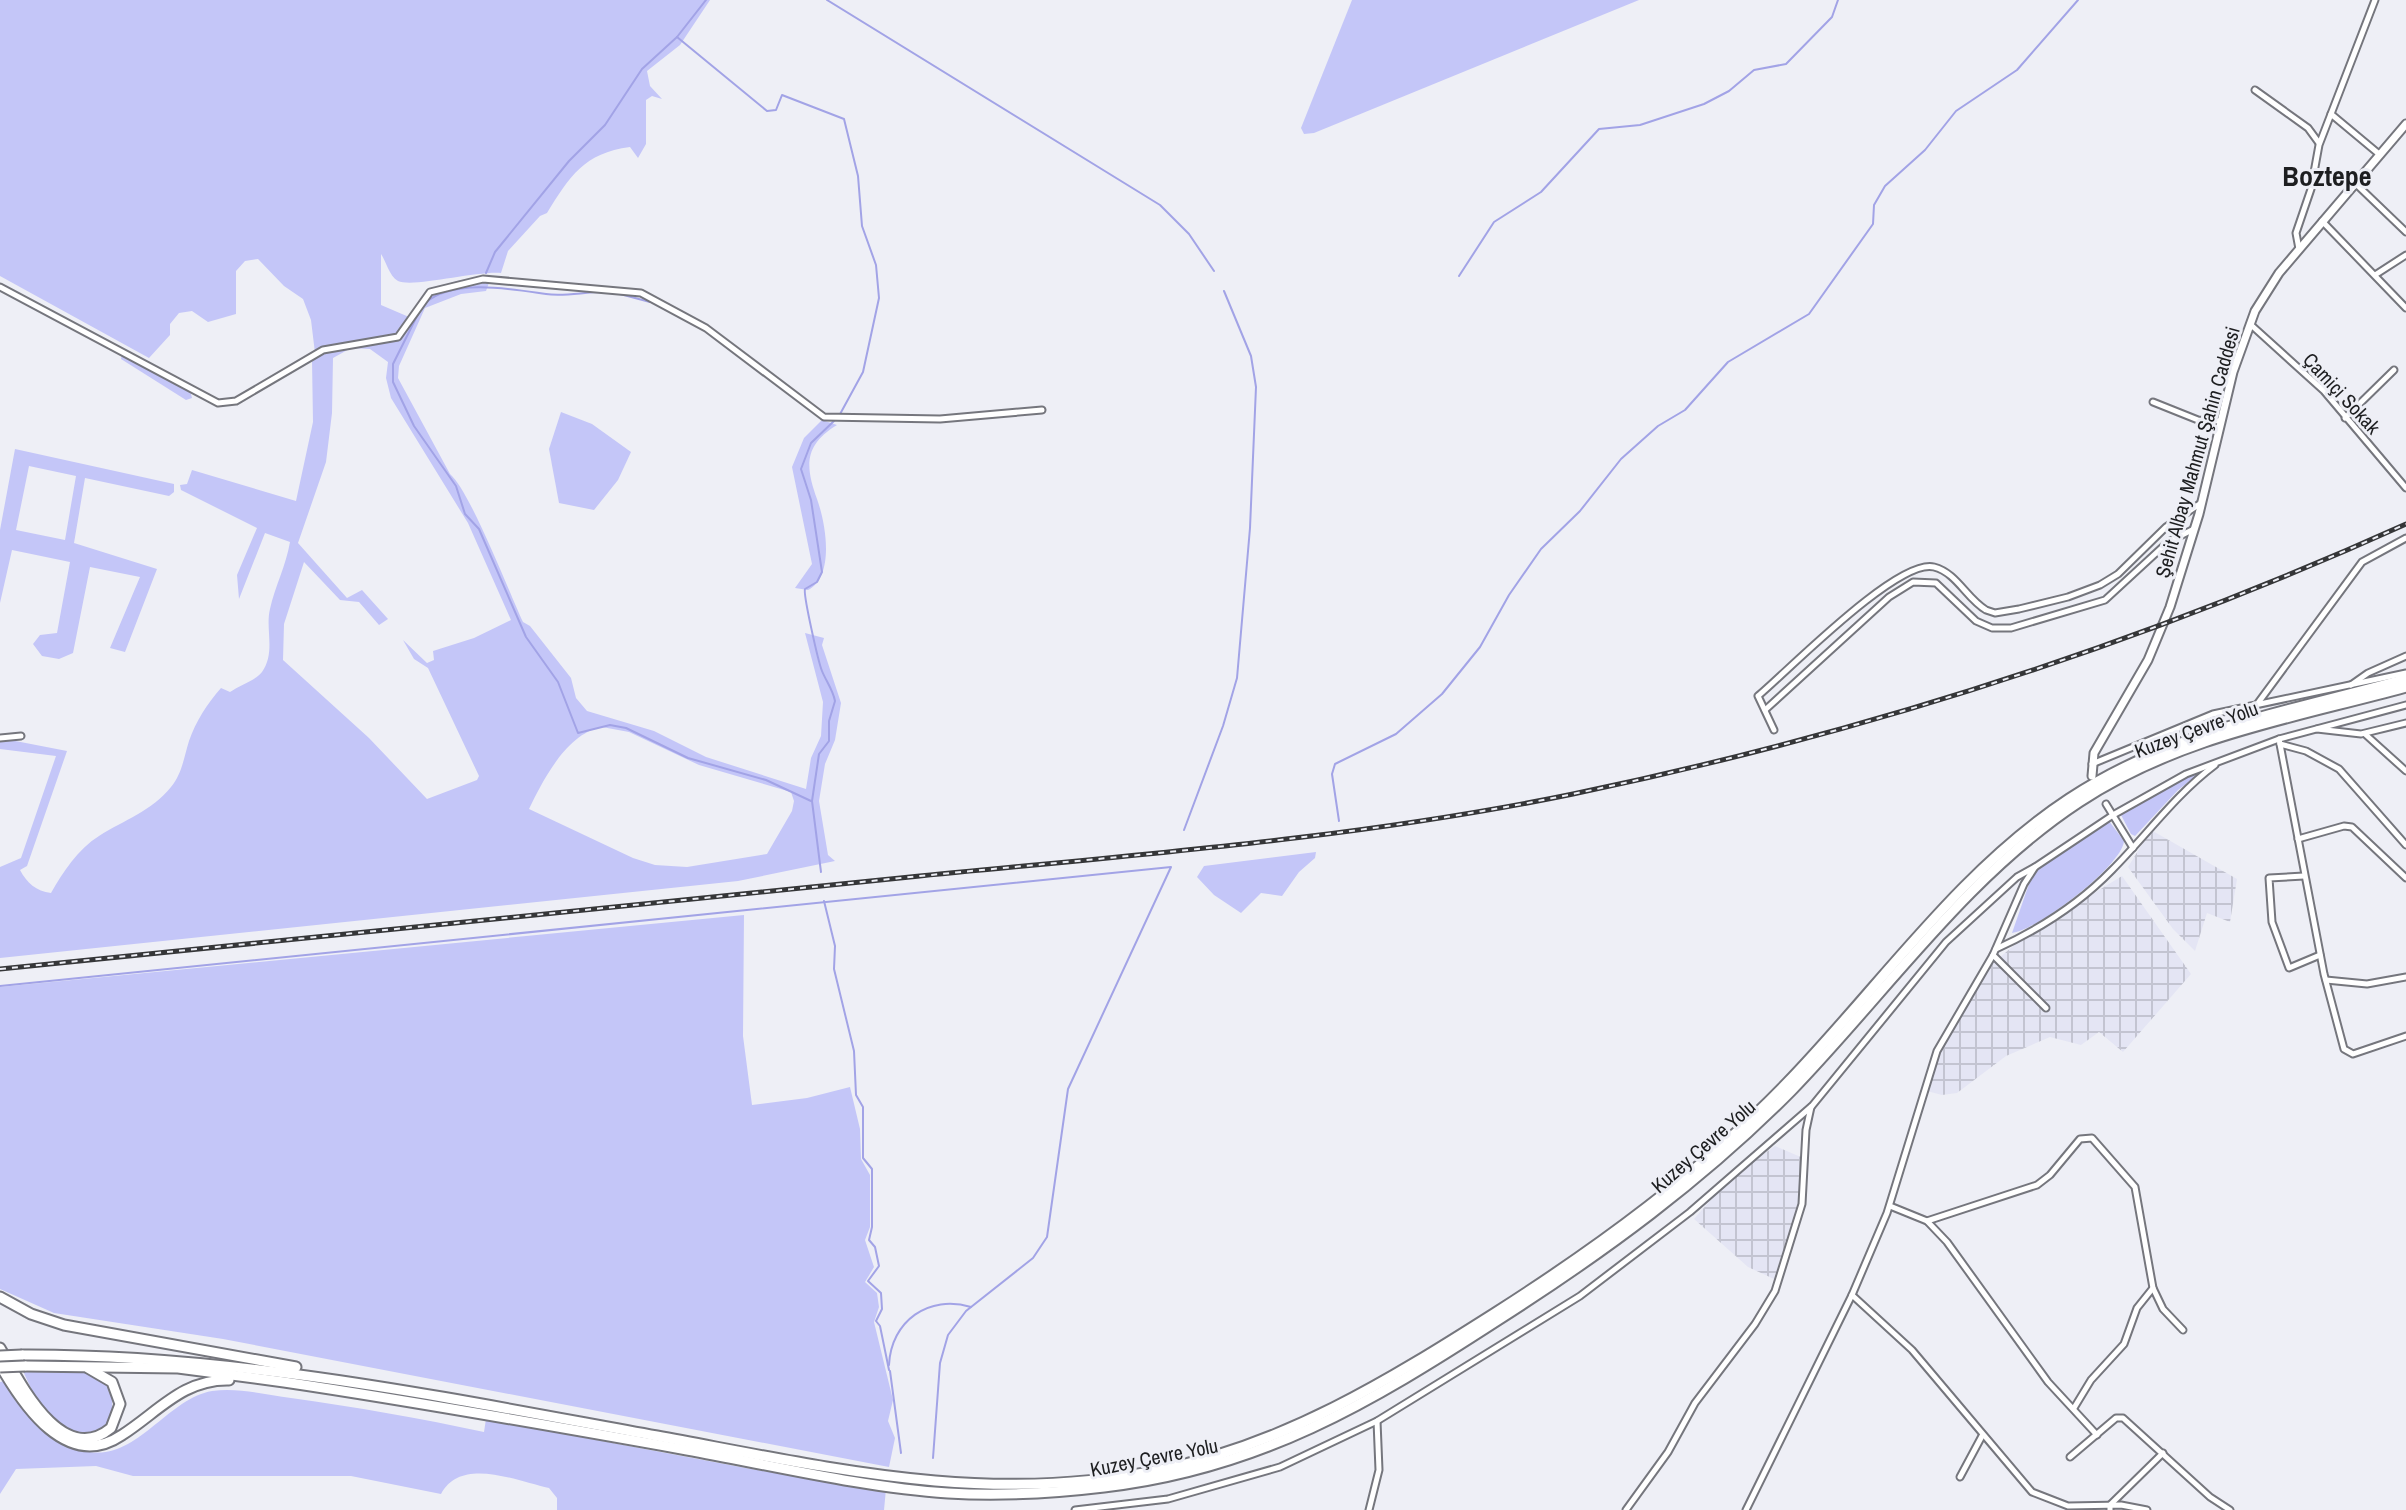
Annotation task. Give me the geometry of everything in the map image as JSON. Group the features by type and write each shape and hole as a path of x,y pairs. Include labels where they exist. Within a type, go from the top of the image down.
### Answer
{"highway":[{"name":"Kuzey Çevre Yolu","path":"948,1489 1074,1482 1155,1471 1248,1446 1355,1399 1594,1247 1677,1184 1784,1087 1996,857 2071,797 2138,760 2224,725 2406,679"},
{"name":"Kuzey Çevre Yolu","path":"948,1489 1074,1490 1156,1479 1268,1448 1359,1407 1599,1254 1681,1191 1789,1093 2001,864 2077,804 2143,766 2224,733 2406,687"},
{"path":"0,1297 31,1314 64,1325 627,1435"},
{"path":"0,1348 46,1420 68,1433 93,1437 114,1424 119,1399 109,1379 85,1367"},
{"path":"0,1356 85,1367 178,1368 284,1382 948,1489"},
{"path":"284,1382 225,1379 200,1384 165,1401 115,1440 88,1445 65,1439 41,1424 0,1366 24,1360 206,1363 421,1393"}],"street":[{"path":"2299,249 2296,233 2311,189 2319,143 2375,0"},
{"path":"2255,90 2308,128 2319,143"},
{"path":"2331,114 2379,154"},
{"name":"Şehit Albay Mahmut Şahin Caddesi","path":"2092,776 2091,765 2096,749 2156,643 2194,529 2220,421 2249,324 2266,292 2299,249 2406,124"},
{"path":"2355,182 2406,232"},
{"path":"2322,221 2406,308"},
{"path":"2375,275 2390,262 2406,255"},
{"path":"0,287 218,403 240,399 323,350 398,337 419,302 430,292 483,279 618,288 649,295 706,328 824,417 966,418 1042,410"},
{"name":"Çamiçi Sokak","path":"2249,324 2324,391 2406,488"},
{"path":"2345,418 2394,370"},
{"path":"2153,402 2198,420 2220,421"},
{"path":"1774,730 1758,696 1850,612 1909,570 1927,566 1942,570 1975,602 1991,611 2019,609 2074,595 2107,581 2166,527 2201,503"},
{"path":"1765,710 1889,597 1913,582 1936,583 1976,621 2006,629 2105,600 2168,542 2194,529"},
{"path":"2258,703 2362,562 2406,538"},
{"path":"2350,686 2368,673 2406,656"},
{"path":"2091,765 2213,714 2406,673"},
{"path":"1075,1510 1168,1499 1274,1469 1377,1421 1580,1296 1690,1212 1812,1106 1946,942 2017,877 2113,815 2226,757 2406,705"},
{"path":"2316,729 2364,733 2406,723"},
{"path":"2364,733 2406,771"},
{"path":"0,738 21,736"},
{"path":"2280,741 2320,955 2347,1053 2406,1036"},
{"path":"2280,741 2339,769 2406,845"},
{"path":"1994,952 2063,912 2133,848 2176,798 2226,757"},
{"path":"2106,804 2133,848"},
{"path":"2298,839 2352,827 2404,876"},
{"path":"1746,1510 1852,1295 1890,1206 1932,1063 1956,1013 1994,952 2035,867"},
{"path":"2404,876 2406,867"},
{"path":"2304,876 2269,878 2272,922 2289,968 2320,955"},
{"path":"1994,952 2046,1008"},
{"path":"2326,980 2367,984 2406,977"},
{"path":"1626,1510 1663,1460 1695,1403 1755,1324 1775,1291 1802,1204 1807,1123 1812,1106"},
{"path":"1927,1221 2037,1185 2050,1175 2080,1139 2089,1137 2135,1187 2153,1288 2163,1309 2183,1330"},
{"path":"1890,1206 1927,1221 1971,1273 2048,1382 2097,1435"},
{"path":"2074,1409 2091,1380 2124,1344 2137,1308 2153,1288"},
{"path":"1852,1295 1912,1350 2028,1488 2048,1501 2073,1507 2147,1510"},
{"path":"2070,1457 2121,1417 2230,1510"},
{"path":"1369,1510 1379,1470 1377,1421"},
{"path":"1960,1477 1982,1436"},
{"path":"2110,1508 2163,1453"},
{"path":"2048,1501 2051,1509"}],"shaded area":[{"path":"0,0 710,0 680,45 647,71 650,86 662,99 652,96 646,100 646,144 638,158 630,147 601,155 580,168 547,213 540,216 508,251 501,273 406,283 392,276 381,254 381,305 409,317 424,299 455,281 467,279 489,283 486,291 461,294 425,308 399,366 398,378 450,474 468,500 523,622 530,626 571,678 576,698 587,711 654,731 706,757 806,789 811,758 821,736 823,702 805,633 824,638 822,645 841,703 819,801 828,855 835,861 738,881 0,958 0,867 21,858 56,756 0,749 0,738 67,751 27,866 20,870 32,886 46,892 51,893 91,841 146,809 171,787 180,771 195,727 211,700 221,688 230,692 256,678 266,664 270,609 290,542 265,533 239,599 237,575 257,528 181,490 180,485 187,484 192,470 296,501 313,422 312,360 315,353 311,320 303,299 284,286 258,259 245,261 236,271 236,314 208,322 192,311 179,313 170,324 170,335 149,358 0,276","holes":["351,348 370,349 388,362 386,378 391,398 468,523 511,620 474,638 433,651 434,660 427,663 403,640 414,659 428,668 479,776 477,780 427,799 369,738 283,660 284,624 304,562 340,600 359,602 379,625 388,619 362,590 347,598 298,543 326,462 332,413 333,358","602,727 629,732 699,765 791,792 794,801 792,811 767,854 687,867 655,865 633,858 529,809 549,772 567,748 589,731"]},
{"path":"1352,0 1639,0 1314,133 1304,134 1301,128"},
{"path":"122,354 190,390 192,398 186,400 121,359"},
{"path":"561,412 592,424 631,452 618,480 594,510 559,503 549,449"},
{"path":"822,420 837,425 818,440 810,457 810,476 823,522 826,549 822,573 817,583 808,590 795,588 812,564 792,467 804,438"},
{"path":"15,449 174,484 174,492 169,496 85,478 74,543 157,569 125,652 110,648 140,577 90,567 73,653 59,659 42,656 33,644 40,635 57,633 70,562 12,550 0,603 0,530","holes":["29,466 76,476 65,540 16,530"]},
{"path":"2208,767 2178,790 2135,836 2131,834 2120,813"},
{"path":"2109,821 2124,841 2109,866 2057,910 2012,933 2030,881 2040,866"},
{"path":"2151,830 2237,879 2230,922 2207,913 2195,951 2173,929 2128,867"},
{"path":"1316,852 1315,858 1299,872 1282,896 1261,893 1241,913 1214,895 1197,877 1204,866"},
{"path":"2122,876 2191,974 2123,1052 2099,1032 2081,1045 2050,1037 2006,1056 1957,1093 1942,1095 1927,1091 1943,1044 1991,965 2026,935"},
{"path":"744,915 743,1036 752,1105 807,1098 850,1087 860,1129 861,1159 870,1175 870,1227 865,1240 874,1267 865,1282 877,1293 879,1307 874,1322 893,1400 888,1421 895,1438 889,1467 223,1339 54,1313 0,1289 0,987"},
{"path":"1775,1146 1803,1158 1799,1202 1774,1279 1748,1267 1694,1219 1730,1178"},
{"path":"85,1370 107,1381 112,1409 103,1428 83,1434 57,1423 45,1412 23,1371"},
{"path":"4,1381 29,1417 49,1436 74,1449 90,1452 107,1452 123,1447 196,1396 212,1391 242,1391 363,1409 484,1432 486,1419 751,1469 886,1489 884,1510 557,1510 557,1498 549,1488 490,1474 462,1476 450,1483 441,1494 351,1476 133,1476 96,1466 16,1469 0,1494 0,1382"}],"waterway":[{"path":"486,273 495,252 569,161 605,125 642,69 677,37 706,0"},
{"path":"827,0 1160,205 1189,234 1214,271"},
{"path":"1459,276 1494,222 1541,192 1599,129 1640,125 1704,104 1729,91 1754,70 1786,64 1832,17 1838,0"},
{"path":"1339,821 1332,774 1335,764 1396,734 1442,694 1480,647 1509,595 1541,549 1580,511 1621,459 1658,426 1685,410 1728,362 1809,314 1873,224 1874,205 1885,186 1925,150 1956,111 2017,70 2078,0"},
{"path":"677,37 767,111 776,110 782,95 844,119 858,176 862,226 876,265 879,298 863,372 839,416"},
{"path":"425,303 451,290 483,287 553,295 602,292"},
{"path":"1184,830 1223,726 1237,678 1250,528 1256,387 1251,356 1224,291"},
{"path":"620,294 650,302"},
{"path":"419,312 393,364 393,382 414,426 456,486 465,514 479,529 526,637 558,682 578,733 610,725 626,728 688,758 766,780 811,801"},
{"path":"821,872 812,801 819,754 829,741 829,721 835,701 820,665 806,603 805,589 817,582 822,572 811,500 801,469 811,443 835,420"},
{"path":"0,986 1171,867 1068,1089 1047,1237 1033,1258 966,1311 948,1335 940,1363 933,1458"},
{"path":"824,901 835,946 834,969 854,1051 856,1095 863,1107 863,1158 872,1169 872,1227 869,1240 875,1247 879,1266 868,1281 881,1293 882,1309 876,1321 880,1326 889,1370"},
{"path":"889,1365 897,1336 915,1315 941,1304 971,1307"},
{"path":"890,1371 901,1453"}],"railway":[{"path":"0,969 1243,844 1491,810 1787,744 1997,682 2203,609 2406,524"}],"district":[{"name":"Boztepe","path":"2327,176"}]}
